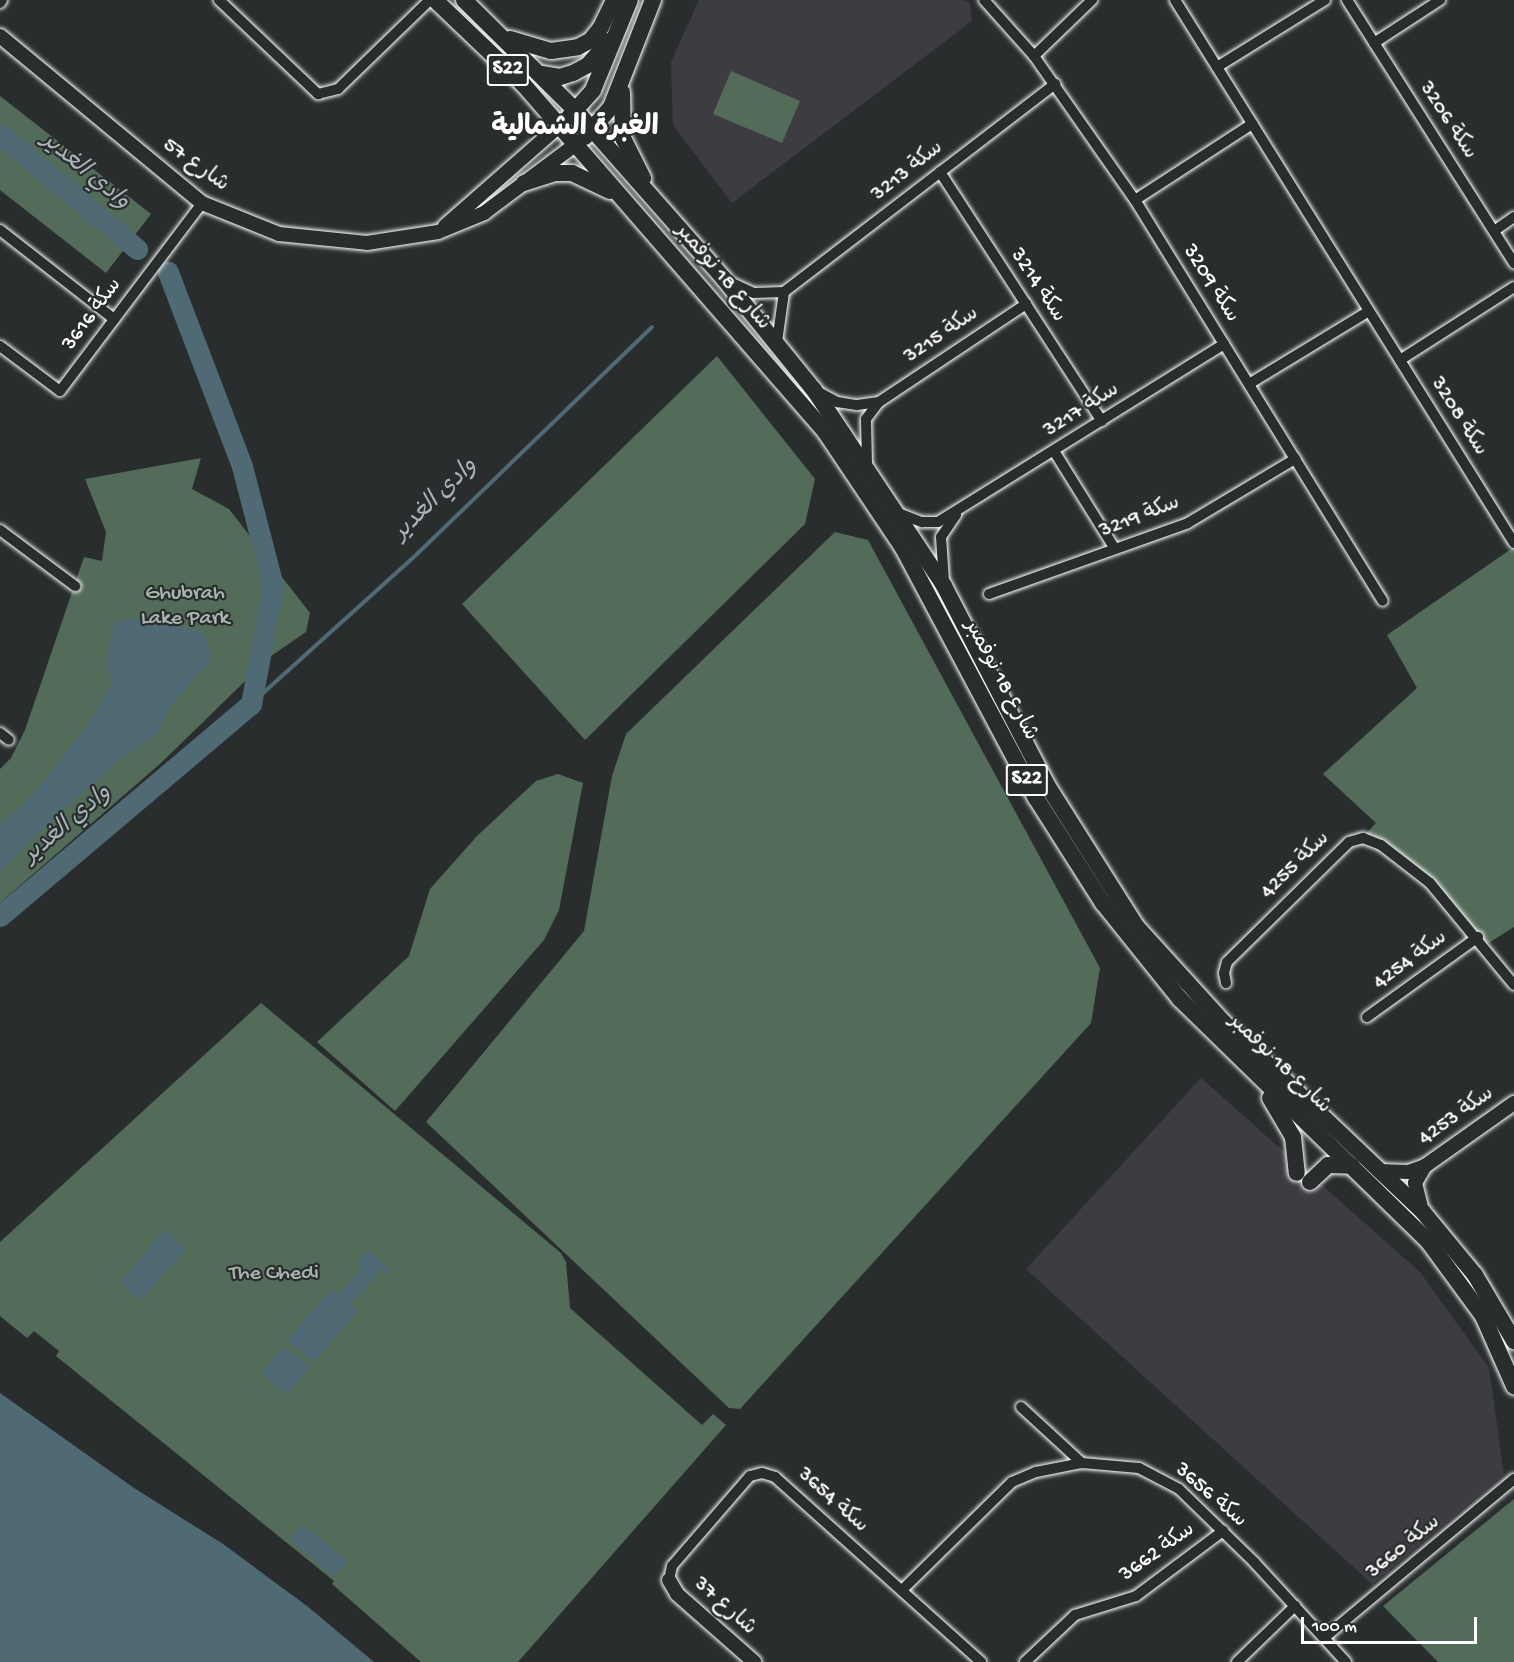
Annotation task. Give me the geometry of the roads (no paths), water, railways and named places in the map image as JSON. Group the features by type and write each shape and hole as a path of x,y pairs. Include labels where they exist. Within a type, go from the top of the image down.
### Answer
{"main road":[{"name":"شارع 18 نوفمبر","path":"435,0 523,84 826,433 903,548 1072,859 1152,967 1234,1053 1428,1241 1459,1279 1484,1316 1514,1386"},
{"name":"شارع 18 نوفمبر","path":"464,0 542,74 576,111 724,279 814,390 867,464 944,586 1047,785 1136,926 1223,1022 1423,1212 1475,1275 1514,1341"},
{"path":"505,38 545,50 578,47 591,40 601,27 614,0"},
{"path":"559,126 576,111 593,90 630,0"},
{"path":"575,145 592,130 610,106 653,0"},
{"path":"542,74 560,77 588,65 620,26"},
{"path":"625,72 620,116 623,138 662,210"},
{"path":"524,183 555,173 572,173 623,199"},
{"path":"1234,1053 1287,1121 1303,1178 1328,1165 1352,1166"}],"street":[{"path":"219,0 318,94 338,89 430,0"},
{"name":"سكة 3209","path":"984,0 1034,56 1135,200 1383,602"},
{"path":"1034,56 1092,0"},
{"name":"سكة 3208","path":"1175,0 1514,543"},
{"path":"1217,68 1325,0"},
{"name":"سكة 3206","path":"1347,0 1514,263"},
{"path":"1374,43 1440,0"},
{"name":"شارع 57","path":"0,36 202,203 279,234 367,243 438,232 484,213 575,145"},
{"name":"سكة 3213","path":"784,292 1055,84"},
{"path":"1135,200 1252,124"},
{"path":"438,232 559,126"},
{"name":"سكة 3214","path":"940,172 1102,422"},
{"name":"سكة 3616","path":"0,346 60,391 202,203"},
{"path":"1494,231 1514,217"},
{"path":"0,230 114,319"},
{"path":"724,279 754,293 784,292 777,342"},
{"path":"1400,360 1514,287"},
{"name":"سكة 3215","path":"867,464 866,419 879,402 1026,304"},
{"path":"1249,384 1369,311"},
{"name":"سكة 3217","path":"898,513 922,522 938,522 1224,344"},
{"name":"سكة 3215","path":"814,390 837,402 856,405 879,402"},
{"path":"1054,451 1115,549"},
{"name":"سكة 3219","path":"989,594 1188,523 1295,459"},
{"name":"سكة 3217","path":"944,586 941,537 960,510"},
{"path":"0,530 75,586"},
{"path":"0,733 9,740"},
{"name":"سكة 4255","path":"1227,983 1224,973 1227,962 1349,842 1363,838 1381,845 1430,883 1478,937 1514,985"},
{"name":"سكة 4254","path":"1366,1017 1478,937"},
{"name":"سكة 4253","path":"1380,1171 1408,1172 1425,1166 1514,1103"},
{"name":"سكة 4253","path":"1423,1212 1415,1183 1425,1166"},
{"path":"1021,1407 1082,1463"},
{"name":"سكة 3656","path":"902,1590 1012,1482 1036,1472 1082,1463 1138,1468 1162,1478 1223,1531 1346,1662"},
{"name":"سكة 3654","path":"669,1580 672,1566 750,1476 762,1473 775,1477 981,1662"},
{"name":"سكة 3660","path":"1324,1638 1512,1485"},
{"name":"سكة 3662","path":"1026,1662 1075,1615 1136,1596 1223,1531"},
{"name":"شارع 37","path":"669,1580 677,1594 754,1662"},
{"path":"1237,1662 1295,1606"}],"water":[{"path":"141,618 200,631 211,650 210,662 171,705 157,734 120,759 26,844 0,873 0,826 35,792 91,721 113,680 105,667 114,621"},
{"path":"164,1230 186,1248 141,1301 120,1283"},
{"path":"368,1250 391,1270 387,1274 381,1269 351,1304 358,1311 314,1362 287,1340 332,1288 339,1294 361,1268 356,1263"},
{"path":"284,1347 309,1368 287,1395 261,1373"},
{"path":"0,1393 134,1488 223,1544 307,1606 374,1662 0,1662"},
{"path":"303,1524 348,1561 334,1577 290,1540"}],"waterway":[{"name":"وادي الغدير","path":"0,134 137,249"},
{"name":"وادي الغدير","path":"0,916 251,704 273,586 242,466 168,272"},
{"name":"وادي الغدير","path":"251,704 418,553 652,327"}],"district":[{"name":"الغبرة الشمالية","path":"575,129"}],"park label":[{"name":"Ghubrah Lake Park","path":"185,606"},
{"name":"The Chedi","path":"274,1275"}]}
